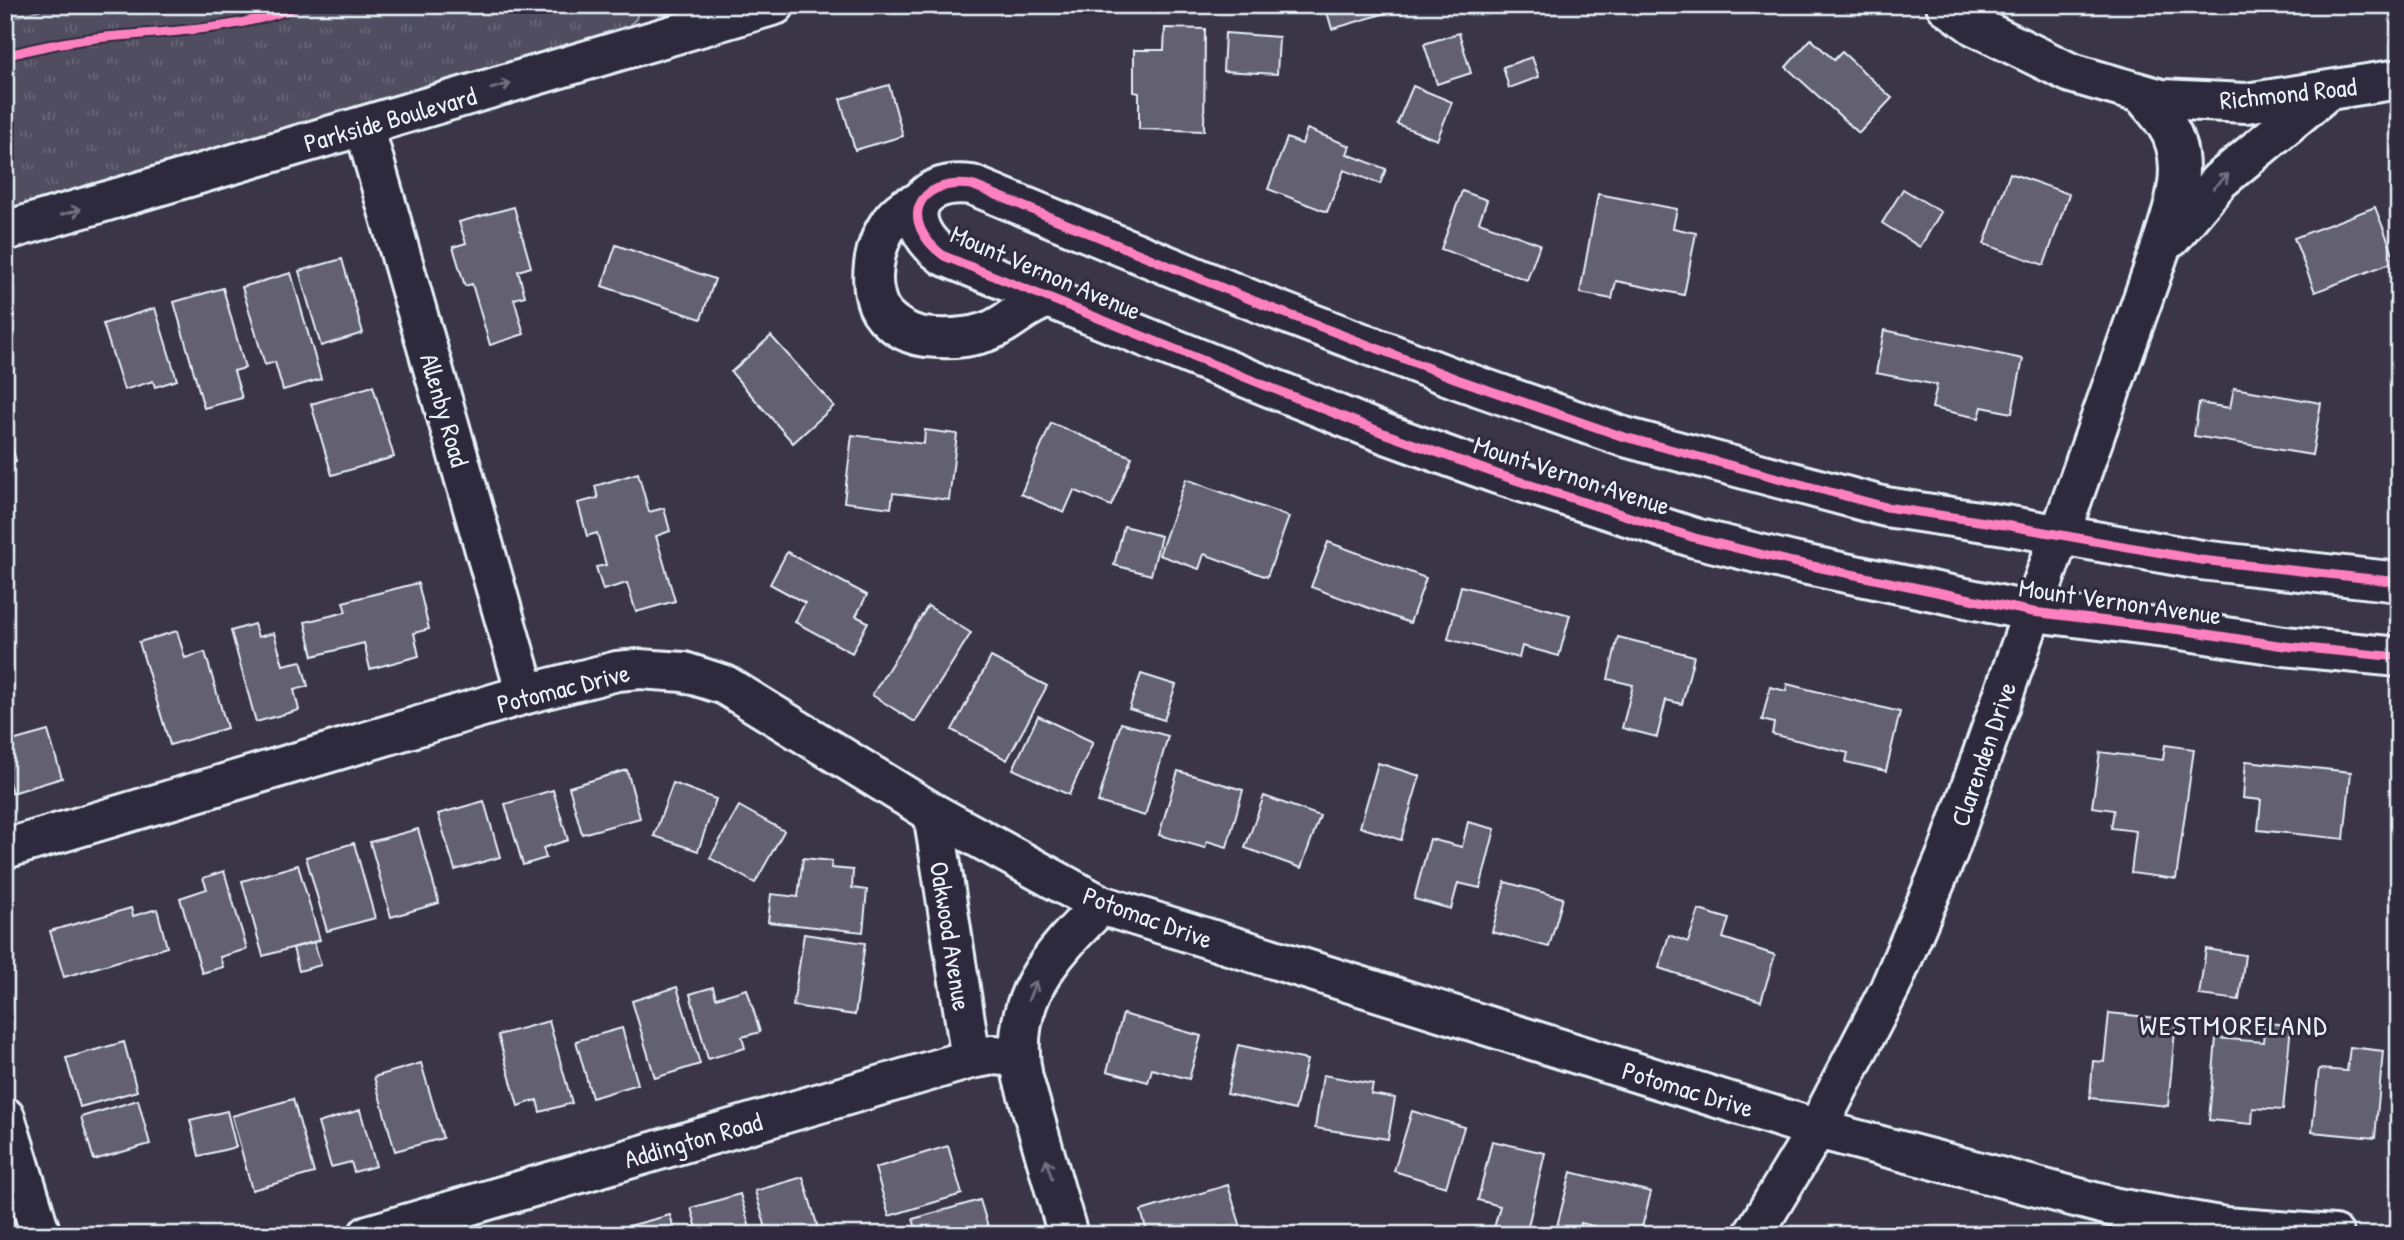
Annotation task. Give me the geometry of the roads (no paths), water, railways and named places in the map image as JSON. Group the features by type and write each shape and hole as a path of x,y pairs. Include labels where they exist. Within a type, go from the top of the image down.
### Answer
{"street":[{"name":"Parkside Boulevard","path":"5,231 365,126 684,18 775,5"},
{"name":"Richmond Road","path":"1946,5 1975,26 2071,73 2161,99 2246,103 2399,79"},
{"name":"Clarenden Drive","path":"2160,250 2219,181 2327,91"},
{"name":"Clarenden Drive","path":"1753,1235 1817,1129 1890,988 1948,852 2160,250 2178,193 2178,155 2168,126 2142,94"},
{"name":"Allenby Road","path":"365,126 526,694"},
{"name":"Mount Vernon Avenue","path":"2399,582 2202,560 1886,507 1621,436 1457,379 1269,307 972,185 955,183 940,186 928,192 920,202 917,217 921,233 930,245 944,256 1386,434 1497,474 1695,538 1793,562 2033,612 2284,646 2399,657"},
{"path":"920,202 904,208 890,223 879,243 874,290 879,307 889,320 903,330 921,337 960,337 1000,327 1028,306 1049,298"},
{"name":"Potomac Drive","path":"5,849 526,694 617,670 684,672 725,685 933,813 1101,905 1817,1129 2117,1208 2225,1231 2334,1235"},
{"name":"Oakwood Avenue","path":"933,813 971,1059"},
{"path":"1068,1235 1019,1057 1022,1016 1038,977 1061,945 1101,905"},
{"name":"Addington Road","path":"368,1235 971,1059 993,1055 1019,1057"},
{"path":"5,1116 41,1235"}],"district":[{"name":"WESTMORELAND","path":"2234,1025"}]}
